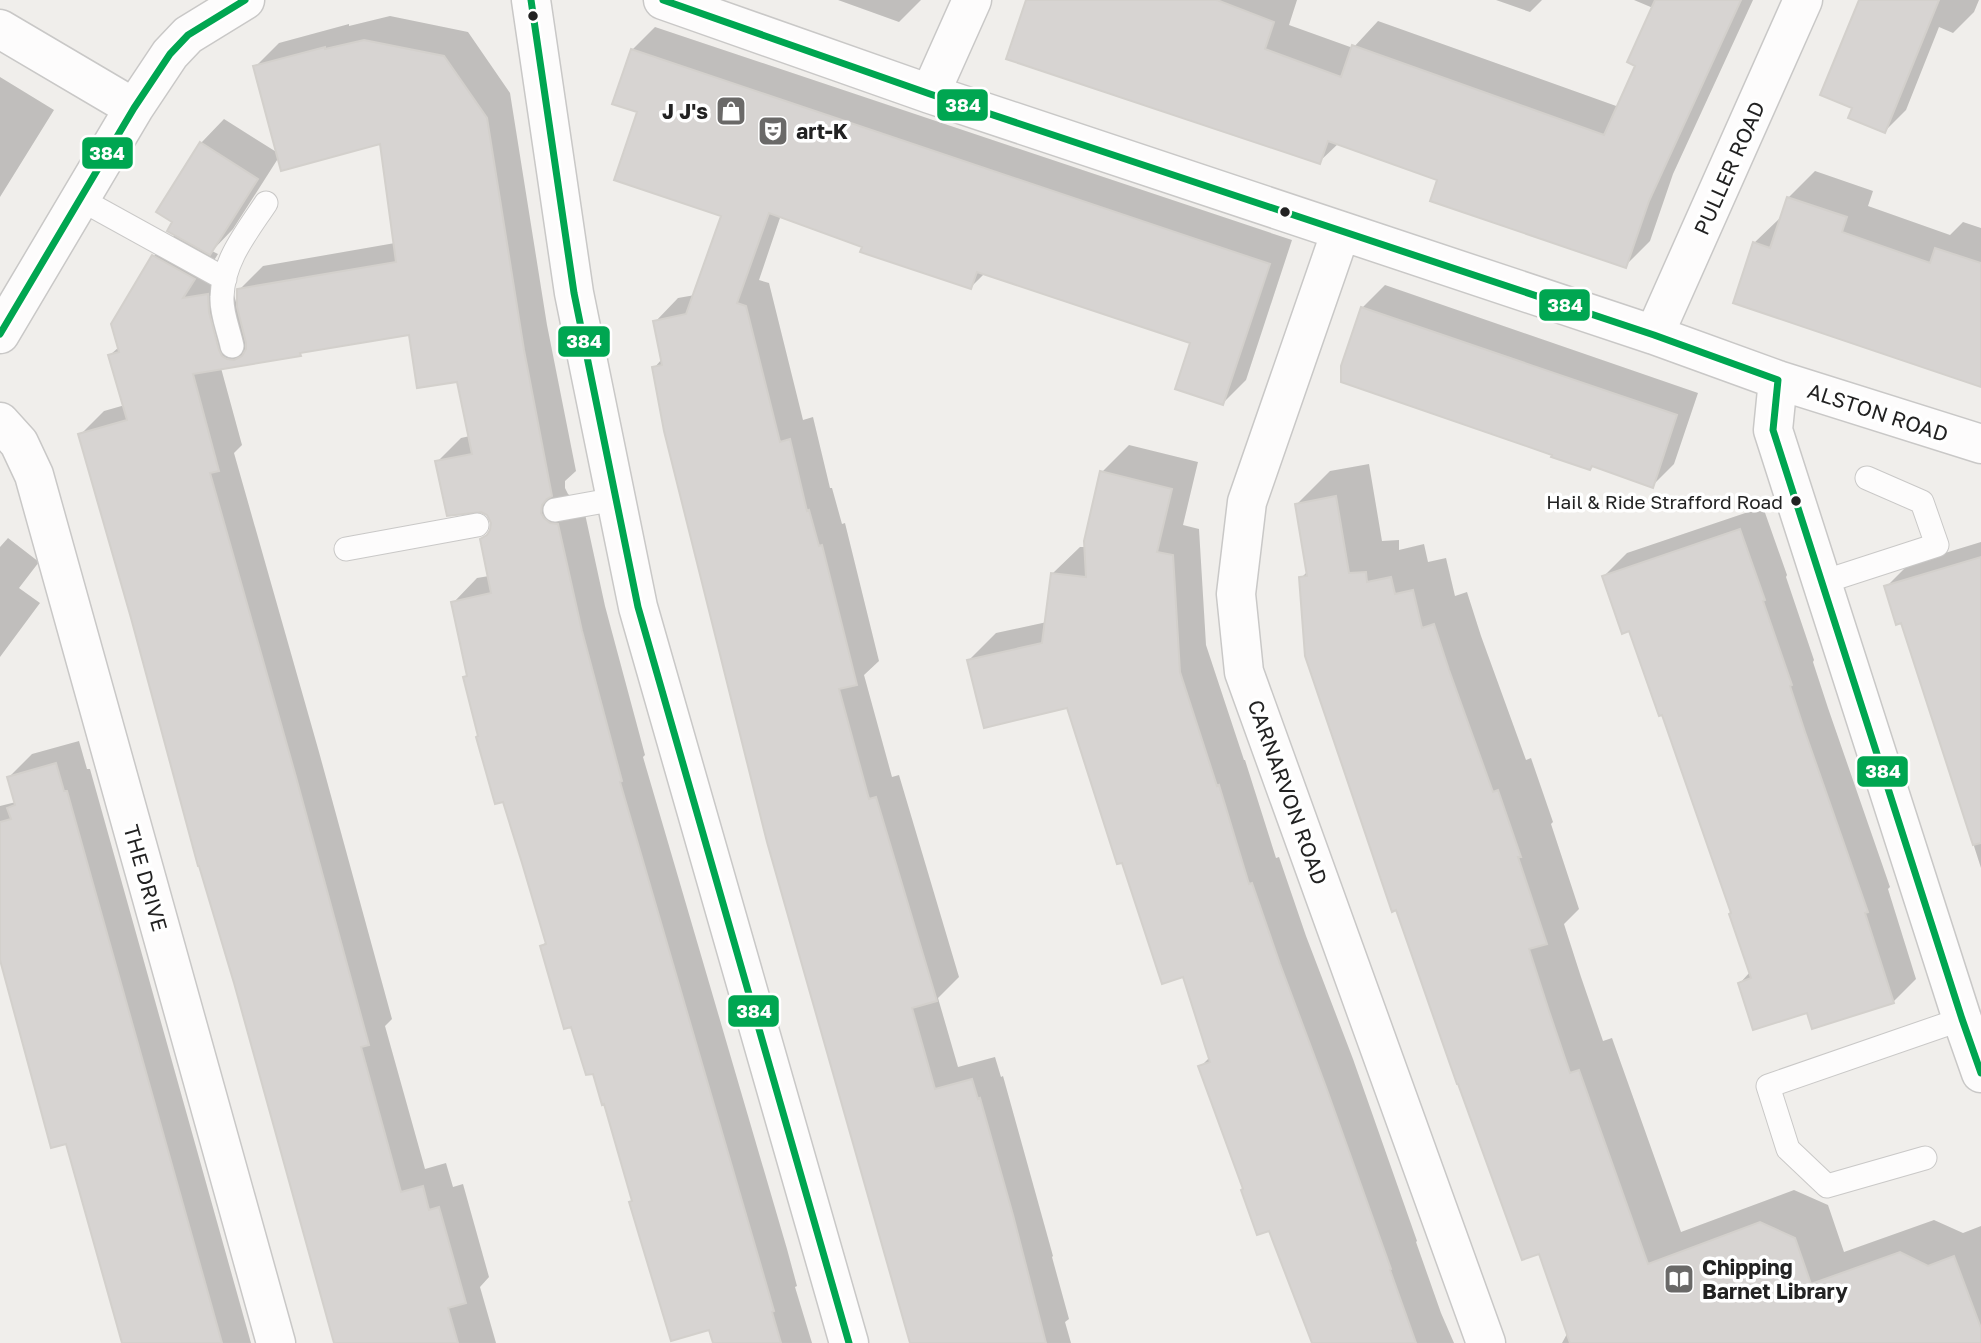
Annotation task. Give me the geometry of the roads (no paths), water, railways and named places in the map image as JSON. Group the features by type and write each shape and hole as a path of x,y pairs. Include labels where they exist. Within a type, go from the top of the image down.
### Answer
{"street":[{"path":"0,334 134,108 170,54 188,35 245,0"},
{"path":"531,0 574,293 638,607 849,1343"},
{"name":"ALSTON ROAD","path":"663,0 930,94 1654,335 1778,380 1981,444"},
{"path":"930,94 972,0"},
{"name":"PULLER ROAD","path":"1654,335 1803,0"},
{"path":"0,29 134,108"},
{"name":"CARNARVON ROAD","path":"1341,231 1247,502 1236,594 1244,671 1486,1343"},
{"path":"1778,380 1773,430 1981,1073"},
{"name":"THE DRIVE","path":"0,422 19,443 33,475 276,1343"}],"lane":[{"path":"80,200 225,279"},
{"path":"232,346 221,299 225,279 232,254 266,204"},
{"path":"1823,582 1937,545 1922,502 1867,478"},
{"path":"555,510 616,499"},
{"path":"346,549 477,525"},
{"path":"1925,1158 1827,1186 1788,1149 1768,1086 1962,1019"}],"place":[{"name":"J J's","path":"731,111"},
{"name":"art-K","path":"773,131"},
{"name":"Hail & Ride Strafford Road","path":"1796,501"},
{"name":"Chipping Barnet Library","path":"1679,1279"}]}
